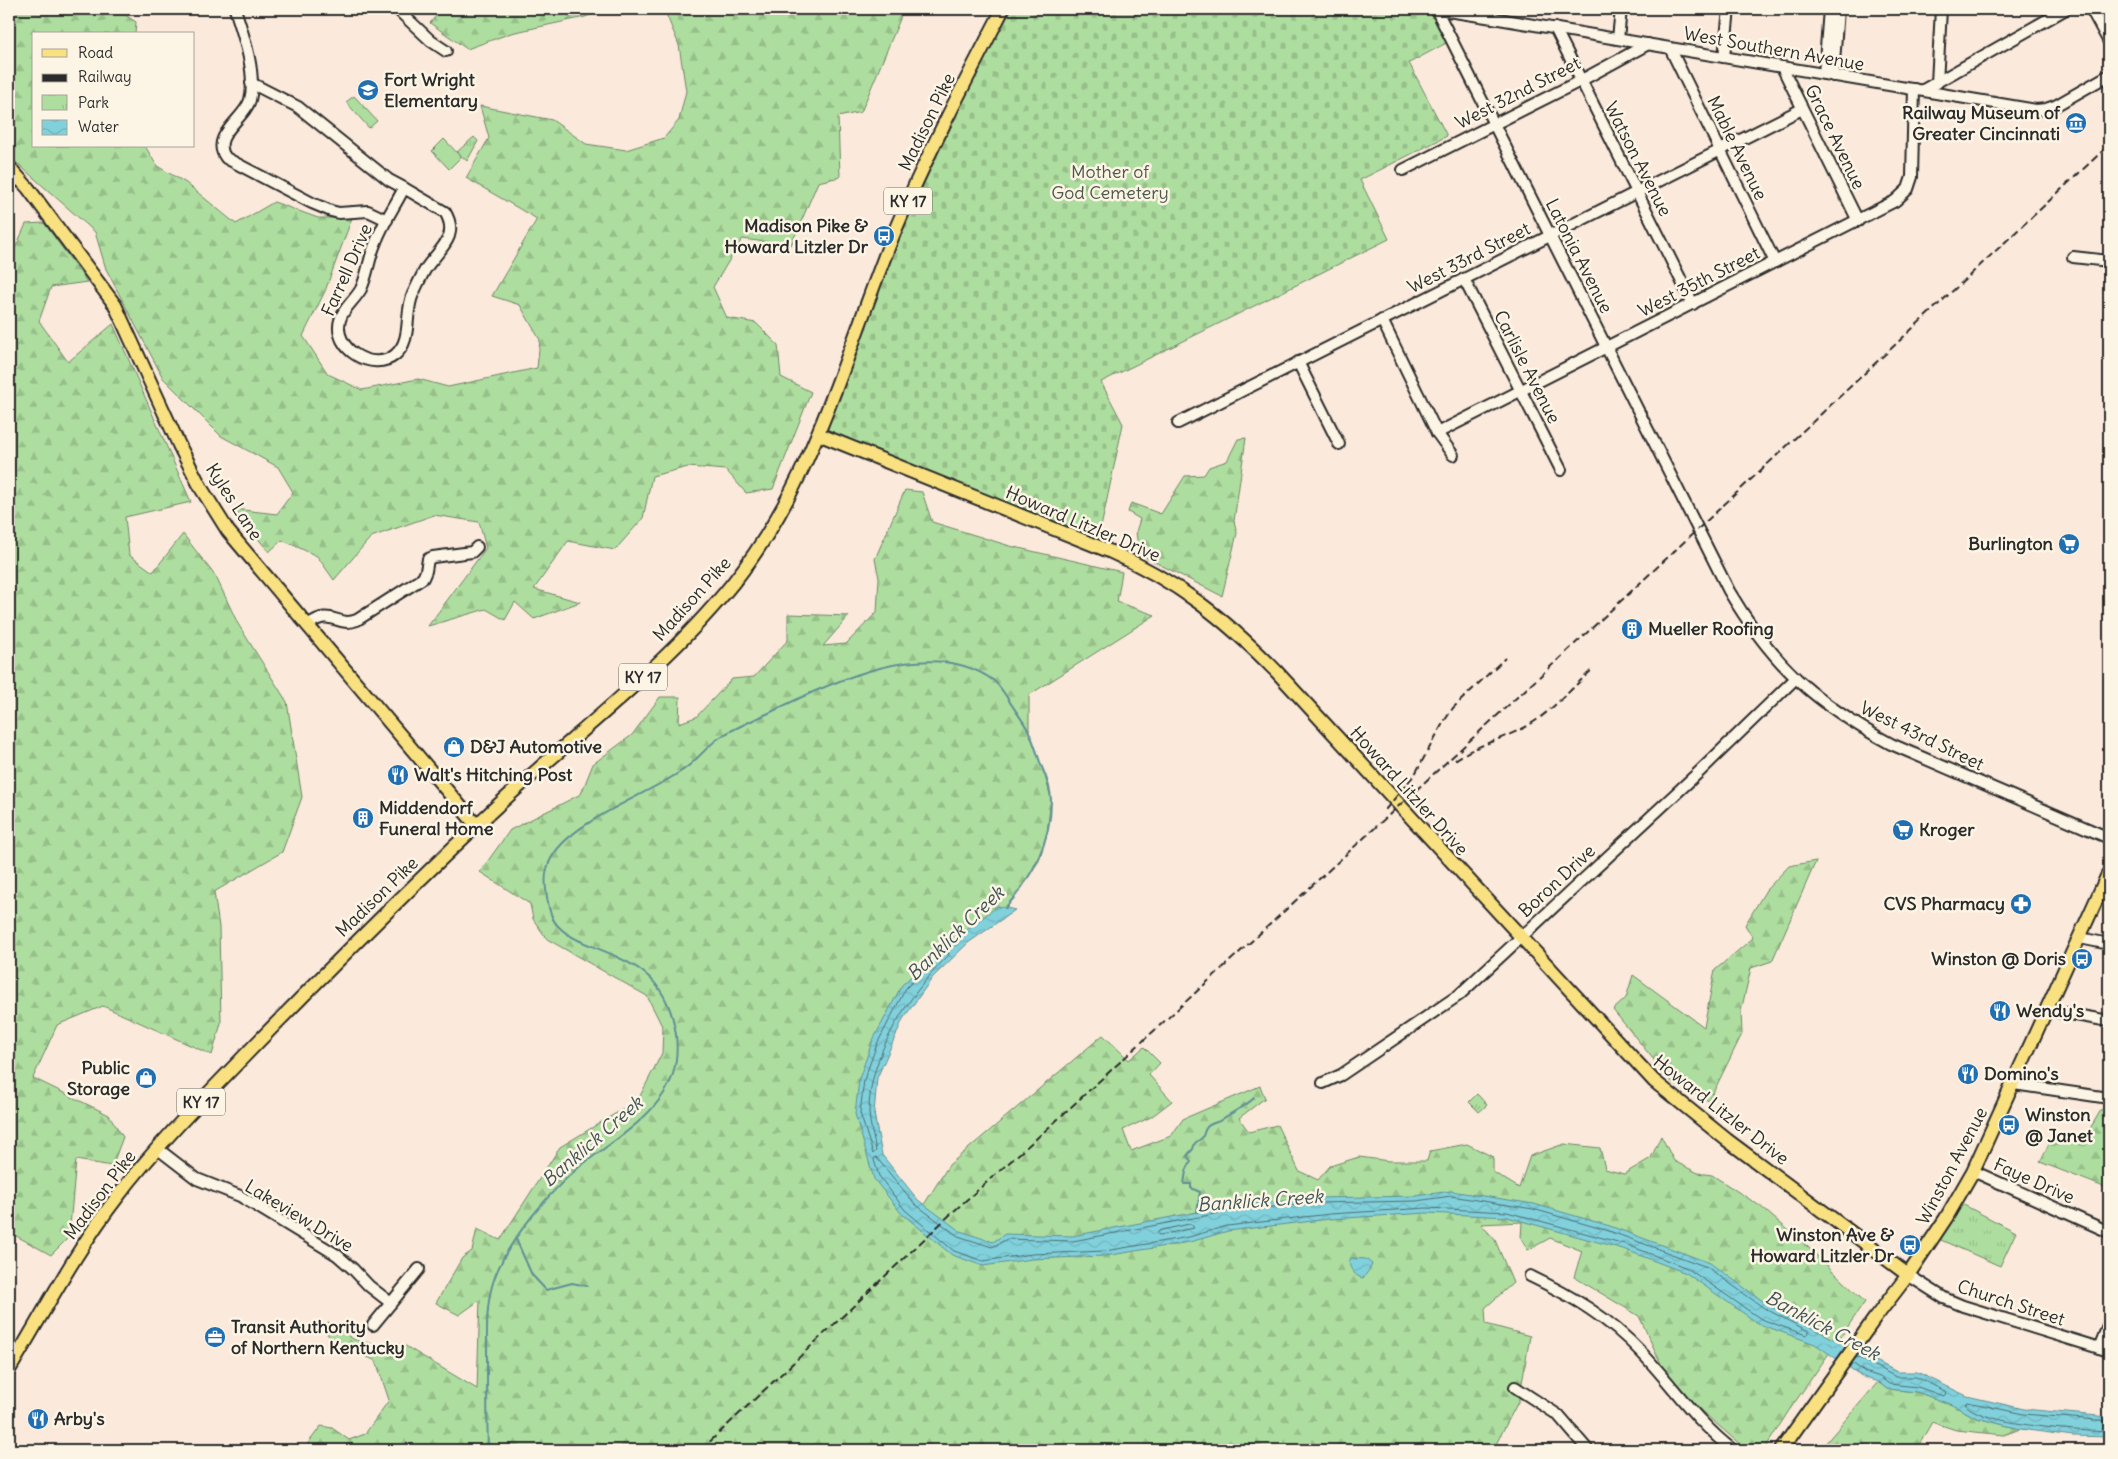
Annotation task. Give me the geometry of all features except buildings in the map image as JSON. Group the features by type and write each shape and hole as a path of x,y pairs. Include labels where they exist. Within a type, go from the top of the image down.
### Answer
{"main road":[{"name":"Madison Pike","path":"9,1370 77,1255 115,1200 180,1124 316,982 476,825 546,760 656,665 712,608 734,581 772,526 818,434 897,227 957,99 1003,9"},
{"name":"Kyles Lane","path":"13,171 115,304 179,445 214,509 237,542 476,825"},
{"name":"Howard Litzler Drive","path":"818,434 1108,550 1143,566 1199,601 1226,622 1276,670 1627,1055 1669,1095 1908,1275"},
{"name":"Winston Avenue","path":"1781,1450 1874,1318 1908,1275 1946,1218 1973,1171 2048,1010 2109,872"}],"street":[{"path":"235,9 245,43 251,83 250,99 247,107 234,120 221,146 226,158 331,211 368,211 387,220"},
{"path":"396,9 431,40 446,50"},
{"path":"1618,39 1621,9"},
{"path":"1724,57 1729,9"},
{"path":"1828,75 1829,9"},
{"path":"1828,75 1838,9"},
{"path":"1937,83 1941,9"},
{"path":"1918,90 1937,83 2066,9"},
{"path":"2091,9 2109,42"},
{"name":"West Southern Avenue","path":"1437,10 1493,13 1554,28 2025,108 2046,109 2109,75"},
{"name":"Latonia Avenue","path":"1437,10 1692,518"},
{"name":"Watson Avenue","path":"1554,28 1693,304"},
{"name":"West 32nd Street","path":"1403,170 1494,122 1580,81 1648,44"},
{"name":"Mable Avenue","path":"1670,48 1775,262"},
{"name":"Grace Avenue","path":"1782,67 1858,221"},
{"name":"Farrell Drive","path":"251,83 298,106 389,180 404,188 445,212 451,231 446,244 428,265 410,300 406,334 401,349 392,357 375,361 360,357 346,347 341,338 339,324 344,310 361,288 374,246 404,188"},
{"name":"West 35th Street","path":"1437,432 1895,201 1908,189 1912,177 1918,90"},
{"name":"West 33rd Street","path":"1178,423 1802,108"},
{"path":"9,187 13,171"},
{"path":"2073,257 2109,261"},
{"name":"Carlisle Avenue","path":"1464,278 1561,470"},
{"path":"1382,320 1437,432 1453,455"},
{"path":"1298,362 1338,444"},
{"name":"West 43rd Street","path":"1692,518 1728,591 1772,655 1795,679 1838,713 1891,744 2109,838"},
{"path":"308,625 322,617 350,623 357,620 423,578 428,560 433,557 472,552 477,547"},
{"name":"Boron Drive","path":"1323,1083 1342,1075 1451,1002 1698,773 1795,679"},
{"path":"2080,938 2109,944"},
{"path":"2048,1010 2109,1021"},
{"path":"2014,1084 2109,1098"},
{"name":"Lakeview Drive","path":"158,1149 197,1180 240,1196 337,1256 390,1303"},
{"name":"Faye Drive","path":"1973,1171 2109,1232"},
{"path":"372,1325 419,1269"},
{"name":"Church Street","path":"1908,1275 1944,1298 1963,1306 2109,1351"},
{"path":"1530,1276 1567,1294 1597,1313 1619,1331 1641,1351 1712,1432 1733,1450"},
{"path":"2099,1348 2109,1323"},
{"path":"1515,1387 1558,1415 1588,1450"}],"green space":[{"path":"9,9 116,9 136,22 135,32 32,32 32,148 146,148 157,166 186,183 236,224 274,202 318,218 352,218 325,291 303,336 328,374 362,390 418,379 448,387 537,368 540,340 520,305 492,296 537,219 466,178 489,138 480,106 552,120 586,144 626,150 664,138 679,120 686,91 679,45 664,9 901,9 900,19 861,112 838,117 840,177 818,182 791,245 742,239 713,287 727,318 756,323 778,345 781,377 811,392 773,489 746,493 726,470 688,467 652,476 643,518 615,550 568,541 534,589 580,602 534,619 515,602 505,620 486,609 428,626 486,548 479,522 434,515 371,537 334,580 317,556 282,540 269,552 234,509 277,514 293,492 278,467 221,436 163,378 106,269 95,232 9,156"},
{"path":"442,9 606,9 585,17 511,33 467,49 430,23"},
{"name":"Mother of God Cemetery","path":"1003,9 1436,9 1452,40 1409,63 1447,136 1360,180 1389,239 1101,382 1123,424 1097,546 818,434 875,282"},
{"path":"354,96 377,121 369,128 346,102"},
{"path":"474,137 478,141 467,161 457,152"},
{"path":"444,139 461,157 449,169 432,151"},
{"path":"44,223 87,282 51,287 39,321 68,362 113,324 191,502 125,517 129,555 153,572 183,534 216,577 238,624 287,702 302,797 282,852 214,892 219,927 221,1023 212,1055 103,1006 57,1025 33,1078 109,1115 123,1137 112,1166 76,1160 69,1237 51,1255 9,1232 9,254 13,253 26,224"},
{"path":"1246,438 1234,521 1237,533 1222,596 1139,554 1136,532 1140,519 1128,512 1131,503 1161,514 1185,476 1204,475 1209,467 1227,461 1238,439"},
{"path":"905,490 922,492 932,522 1010,546 1122,572 1117,602 1155,615 1029,695 1029,731 1051,798 1047,834 1039,861 1008,906 978,927 914,990 871,1073 878,1159 918,1214 949,1165 1103,1035 1129,1060 1144,1047 1160,1063 1149,1075 1172,1101 1151,1117 1123,1130 1131,1151 1171,1136 1183,1119 1260,1086 1265,1098 1239,1118 1249,1132 1277,1125 1299,1171 1318,1180 1330,1166 1359,1157 1389,1161 1427,1161 1430,1151 1467,1144 1493,1157 1493,1172 1519,1188 1530,1156 1564,1144 1600,1148 1605,1169 1624,1174 1651,1158 1661,1136 1674,1161 1698,1173 1712,1175 1760,1206 1808,1247 1865,1302 1788,1412 1764,1450 1753,1450 1742,1446 1697,1407 1662,1366 1639,1316 1574,1277 1582,1251 1550,1238 1528,1250 1521,1238 1522,1222 1481,1224 1495,1240 1513,1283 1485,1308 1486,1324 1530,1336 1519,1400 1495,1446 1496,1450 303,1450 321,1426 332,1428 349,1440 365,1434 389,1400 376,1361 337,1343 327,1334 328,1322 353,1339 380,1346 402,1344 477,1389 480,1300 459,1315 436,1303 462,1258 472,1251 477,1229 500,1240 560,1147 638,1100 662,1053 663,1028 647,996 547,939 533,919 530,904 480,872 510,830 581,794 593,764 632,735 660,697 680,697 679,723 696,717 732,679 754,677 788,640 788,614 849,616 823,646 846,644 877,612 879,578 875,559"},
{"path":"1816,861 1772,961 1751,968 1741,1011 1742,1034 1709,1101 1672,1082 1613,1010 1626,998 1633,975 1704,1027 1715,970 1753,938 1745,925 1766,890 1789,866"},
{"path":"1477,1094 1487,1105 1479,1112 1469,1102"},
{"path":"2101,1110 2109,1117 2109,1189 2040,1162 2054,1133 2075,1135 2088,1132"},
{"path":"1956,1201 2016,1232 2000,1266 1934,1237"},
{"path":"1878,1382 1887,1389 1917,1392 1952,1405 1977,1418 2020,1429 2004,1435 1956,1430 1932,1422 1916,1450 1826,1450 1824,1445"}],"water":[{"path":"998,906 1015,910 968,943 933,977 903,1019 877,1078 874,1114 882,1155 918,1200 960,1231 993,1242 1005,1234 1072,1236 1229,1206 1316,1198 1416,1196 1451,1191 1534,1204 1610,1226 1710,1263 1767,1304 1897,1372 1917,1372 1967,1396 2024,1409 2109,1417 2109,1437 2073,1436 2020,1429 1977,1418 1952,1405 1917,1392 1887,1389 1878,1382 1863,1377 1815,1344 1759,1324 1686,1273 1623,1249 1507,1217 1427,1213 1330,1219 1228,1231 1190,1242 1105,1256 1032,1259 983,1266 952,1255 901,1213 874,1179 855,1114 859,1079 872,1042 902,985 942,948"},
{"path":"1351,1258 1366,1259 1372,1264 1363,1278 1356,1275 1352,1270 1349,1262"}],"waterway":[{"name":"Banklick Creek","path":"488,1450 487,1320 490,1294 498,1269 519,1234 547,1198 577,1169 627,1132 650,1111 668,1087 676,1060 677,1046 673,1018 661,992 653,981 630,964 564,932 551,915 547,899 547,869 554,853 567,839 605,813 683,770 722,736 821,688 881,668 911,662 941,662 969,668 998,685 1030,734 1049,787 1051,796 1050,816 1044,845 1024,885 1005,908"},
{"path":"1197,1212 1200,1192 1191,1188 1191,1184 1184,1184 1186,1171 1191,1161 1187,1156 1195,1143 1202,1138 1208,1126 1254,1098"},
{"path":"516,1239 532,1275 546,1290 572,1283 587,1286"}],"railway":[{"path":"701,1450 954,1211 1046,1130 1562,656 2109,145"},
{"path":"1385,810 1415,774 1453,708 1505,658"},
{"path":"1455,760 1472,750 1529,725 1554,706 1593,669"}],"place":[{"name":"Fort Wright Elementary","path":"368,90"},
{"name":"Railway Museum of Greater Cincinnati","path":"2076,123"},
{"name":"Madison Pike & Howard Litzler Dr","path":"884,236"},
{"name":"Burlington","path":"2069,544"},
{"name":"Mueller Roofing","path":"1632,629"},
{"name":"D&J Automotive","path":"454,747"},
{"name":"Walt's Hitching Post","path":"398,775"},
{"name":"Middendorf Funeral Home","path":"363,818"},
{"name":"Kroger","path":"1903,830"},
{"name":"CVS Pharmacy","path":"2021,904"},
{"name":"Winston @ Doris","path":"2082,959"},
{"name":"Wendy's","path":"2000,1011"},
{"name":"Domino's","path":"1968,1074"},
{"name":"Public Storage","path":"146,1078"},
{"name":"Winston @ Janet","path":"2009,1125"},
{"name":"Winston Ave & Howard Litzler Dr","path":"1910,1245"},
{"name":"Transit Authority of Northern Kentucky","path":"215,1337"},
{"name":"Arby's","path":"38,1419"}]}
